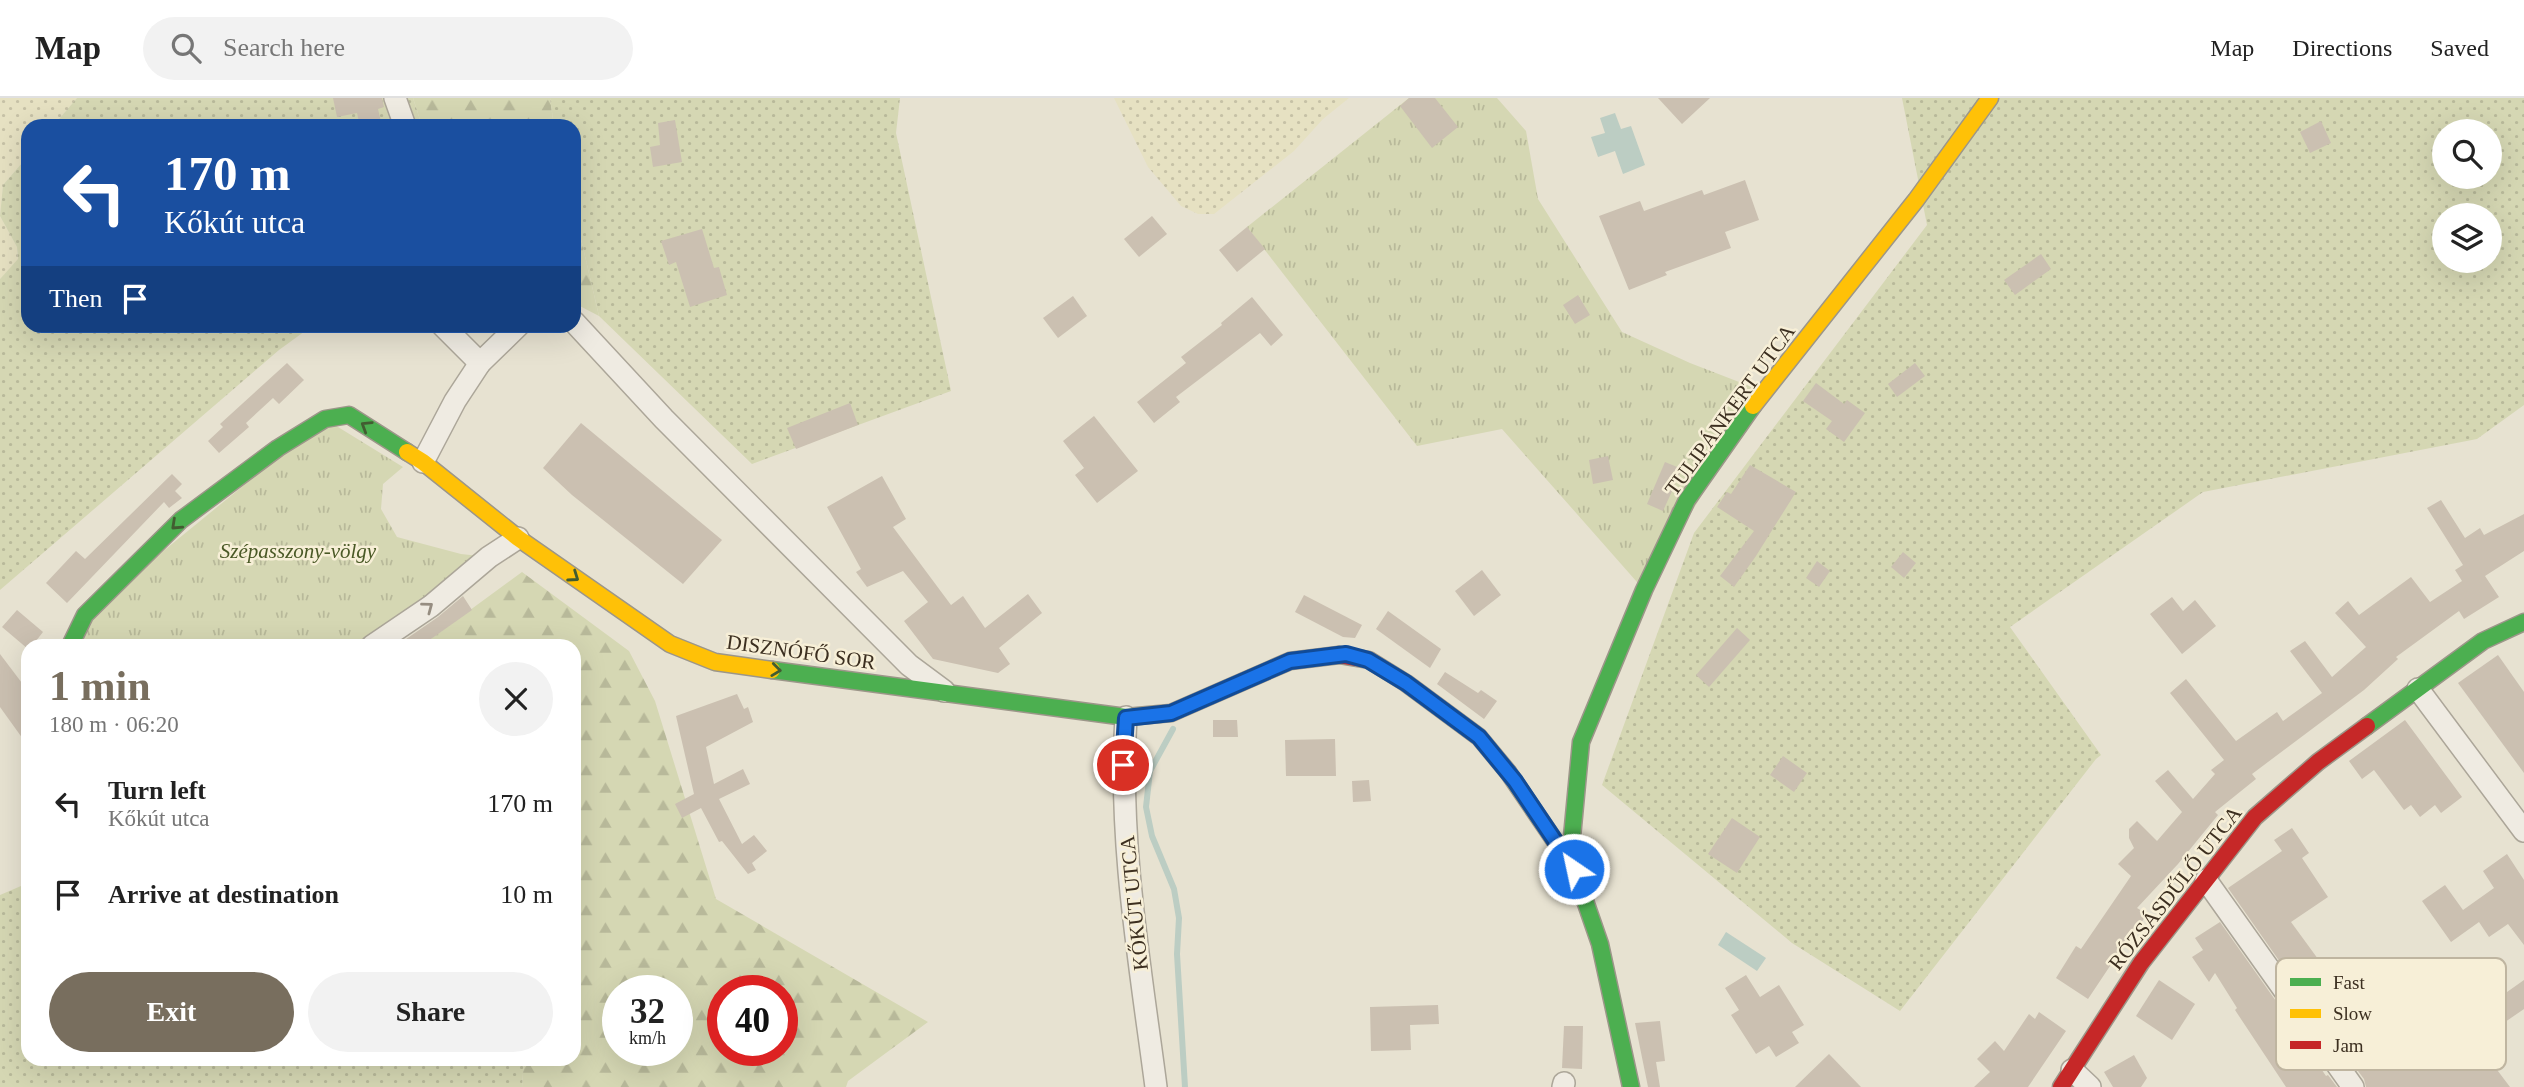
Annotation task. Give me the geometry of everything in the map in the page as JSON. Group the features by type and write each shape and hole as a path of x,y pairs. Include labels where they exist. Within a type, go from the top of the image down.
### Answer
{"street":[{"path":"395,98 402,119"},
{"name":"TULIPÁNKERT UTCA","path":"1574,869 1572,837 1581,741 1644,590 1687,500 1749,411 1916,200 1990,98"},
{"path":"581,330 664,419 909,665 946,693"},
{"path":"450,333 480,363"},
{"path":"423,462 455,401 480,363 511,333"},
{"name":"DISZNÓFŐ SOR","path":"73,639 85,615 181,520 278,448 325,419 349,415 423,462 518,538 670,644 715,662 1126,718 1171,713 1290,661 1346,654 1368,660 1406,683 1479,737 1515,781 1574,869"},
{"path":"382,639 431,606 489,557 518,538"},
{"name":"RÓZSÁSDŰLŐ UTCA","path":"2066,1079 2141,963 2255,817 2318,762 2483,641 2524,622"},
{"path":"2418,689 2524,831"},
{"name":"KŐKÚT UTCA","path":"1126,718 1124,816 1131,899 1156,1087"},
{"path":"1574,869 1600,944 1630,1087"},
{"path":"2206,880 2276,979"},
{"path":"2341,1070 2353,1087"},
{"path":"2066,1079 2090,1087"}],"shaded area":[{"path":"0,98 77,98 59,119 21,119 21,164 3,185 0,216"},
{"path":"1114,98 1349,98 1323,119 1294,151 1214,214 1198,214 1181,206 1148,167"},
{"path":"1615,113 1621,129 1631,126 1645,165 1623,174 1615,151 1598,157 1591,137 1605,133 1600,118"},
{"path":"0,216 17,247 18,260 0,279"},
{"path":"1726,932 1766,958 1757,971 1718,945"}],"green space":[{"path":"77,98 413,98 420,119 59,119"},
{"path":"413,98 550,98 553,119 420,119"},
{"path":"550,98 900,98 896,133 951,391 752,464 599,316 581,239 581,119 553,119"},
{"path":"1409,98 1497,98 1526,131 1538,199 1622,332 1690,363 1765,392 1644,590 1502,429 1417,446 1247,227"},
{"path":"1902,98 2524,98 2524,405 2477,439 2203,492 2010,627 2101,755 1900,1011 1792,943 1602,785 1694,533 1927,225"},
{"path":"21,164 21,333 302,333 279,350 0,590 0,279 18,259 17,247 0,216 3,185"},
{"path":"581,239 599,316 581,307"},
{"name":"Szépasszony-völgy","path":"325,419 403,467 383,484 381,509 397,537 461,554 489,557 381,639 73,639 85,615"},
{"path":"522,572 629,651 655,701 716,899 928,1022 848,1081 846,1087 522,1087 524,1066 581,1066 581,639 431,639"},
{"path":"21,886 21,1066 524,1066 522,1087 0,1087 0,895"}],"building":[{"path":"333,98 382,98 384,107 378,109 380,119 358,119 357,113 337,117"},
{"path":"1409,98 1435,98 1458,127 1432,148 1400,106"},
{"path":"1658,98 1710,98 1682,124"},
{"path":"675,120 682,162 653,167 650,147 660,145 658,123"},
{"path":"2321,121 2331,143 2310,153 2300,132"},
{"path":"1745,180 1759,220 1725,232 1731,248 1665,272 1667,275 1629,290 1599,216 1640,201 1644,211 1702,190 1704,195"},
{"path":"1152,216 1167,234 1139,257 1124,239"},
{"path":"1247,227 1265,249 1237,272 1219,250"},
{"path":"702,229 714,268 719,267 727,295 690,307 676,262 669,265 661,241"},
{"path":"2041,254 2051,269 2015,295 2004,280"},
{"path":"1578,295 1590,315 1575,324 1563,305"},
{"path":"1073,296 1087,316 1058,338 1043,318"},
{"path":"1252,297 1283,335 1271,346 1260,333 1176,397 1180,402 1154,423 1137,402 1186,363 1181,357"},
{"path":"287,363 304,380 279,404 273,398 246,423 249,427 219,453 208,441 223,427 220,424"},
{"path":"1915,363 1925,376 1897,397 1888,384"},
{"path":"1816,383 1844,404 1847,400 1865,413 1844,442 1826,429 1832,421 1803,401"},
{"path":"850,403 858,425 796,449 787,428"},
{"path":"1094,416 1138,471 1097,503 1075,475 1084,468 1063,441"},
{"path":"581,423 722,540 683,584 572,495 543,468"},
{"path":"1608,456 1613,480 1593,484 1589,460"},
{"path":"1665,462 1682,469 1663,511 1647,504"},
{"path":"1750,465 1796,492 1734,587 1720,576 1754,531 1717,507 1727,492 1731,494"},
{"path":"172,474 182,484 175,491 182,498 169,508 164,502 67,603 46,583 76,551 85,559"},
{"path":"882,476 906,519 893,527 951,605 963,596 985,628 1028,594 1042,613 999,648 1010,664 998,673 933,659 904,621 928,602 903,571 867,587 856,572 861,569 827,507"},
{"path":"2441,500 2465,538 2480,528 2484,535 2524,514 2524,551 2485,576 2499,597 2464,619 2459,611 2396,657 2398,659 2364,690 2252,774 2256,779 2215,812 2218,815 2137,908 2147,914 2088,999 2056,978 2076,946 2081,949 2131,876 2118,864 2134,848 2129,838 2129,829 2137,821 2157,841 2182,812 2155,781 2168,770 2193,799 2215,774 2211,770 2224,760 2170,693 2186,679 2236,741 2277,712 2283,721 2322,693 2290,651 2305,641 2332,677 2366,647 2335,613 2348,601 2359,615 2411,577 2430,602 2462,581 2455,570 2463,565 2427,508"},
{"path":"1903,552 1916,563 1904,578 1891,567"},
{"path":"1817,561 1830,571 1819,587 1806,578"},
{"path":"1482,570 1501,595 1474,616 1455,591"},
{"path":"1304,595 1362,625 1355,638 1343,637 1295,612"},
{"path":"463,596 472,610 431,639 406,639"},
{"path":"2172,597 2183,611 2195,600 2216,626 2182,654 2150,614"},
{"path":"17,610 43,632 38,639 21,639 21,643 2,627"},
{"path":"1388,611 1441,649 1430,668 1376,629"},
{"path":"1737,628 1750,640 1709,687 1696,675"},
{"path":"0,654 21,682 21,736 0,707"},
{"path":"2498,655 2524,692 2524,773 2458,683"},
{"path":"1445,672 1478,693 1481,690 1497,701 1484,719 1437,684"},
{"path":"737,694 744,709 748,707 753,722 706,747 714,784 743,769 750,784 719,799 742,844 754,835 767,851 752,863 756,870 748,874 722,841 719,842 701,808 682,818 675,804 694,794 676,716"},
{"path":"1213,720 1237,720 1238,737 1213,737"},
{"path":"2405,720 2462,797 2441,813 2435,805 2420,817 2411,805 2404,810 2374,770 2362,779 2349,761"},
{"path":"1335,739 1336,776 1286,776 1285,740"},
{"path":"1783,756 1807,773 1794,792 1770,775"},
{"path":"1369,780 1371,801 1353,802 1352,781"},
{"path":"1732,818 1760,837 1737,873 1708,854"},
{"path":"2292,828 2309,853 2302,858 2328,897 2291,922 2317,958 2277,958 2228,888 2282,851 2274,840"},
{"path":"2507,854 2524,880 2524,945 2508,924 2489,937 2479,922 2451,942 2422,901 2445,885 2463,910 2494,888 2483,871"},
{"path":"2220,922 2276,1001 2276,1070 2322,1070 2337,1087 2286,1087 2235,1010 2237,1008 2215,973 2209,982 2192,957 2203,950 2195,938"},
{"path":"1746,975 1760,997 1779,985 1804,1025 1792,1032 1799,1043 1776,1057 1769,1046 1756,1054 1731,1015 1739,1010 1725,988"},
{"path":"2159,980 2195,1004 2172,1040 2136,1016"},
{"path":"2524,980 2524,1009 2506,1021 2506,993"},
{"path":"1438,1005 1439,1024 1410,1025 1411,1050 1371,1051 1370,1007"},
{"path":"2039,1012 2066,1031 2028,1087 1974,1087 1990,1072 1977,1059 1995,1041 2004,1051 2029,1014 2035,1019"},
{"path":"1660,1021 1665,1061 1656,1062 1660,1087 1648,1087 1635,1023"},
{"path":"1564,1026 1583,1026 1582,1069 1562,1068"},
{"path":"1829,1054 1861,1087 1795,1087"},
{"path":"2134,1055 2147,1078 2141,1087 2113,1087 2104,1072"},
{"path":"2357,1070 2497,1070 2510,1087 2366,1087"}],"waterway":[{"path":"1173,729 1150,771 1146,807 1152,836 1174,889 1179,918 1177,954 1185,1087"}],"traffic: fast":[{"path":"1574,869 1572,837 1581,742 1644,590 1687,500 1753,406"},
{"path":"73,639 85,615 181,520 278,448 325,419 349,415 407,452"},
{"path":"2367,726 2483,641 2524,622"},
{"path":"772,670 1126,717 1171,713 1290,661 1339,655"},
{"path":"1508,772 1574,869 1600,944 1631,1087"}],"traffic: slow":[{"path":"1753,406 1916,200 1990,98"},
{"path":"407,452 518,538 670,644 715,662 772,670"}],"traffic: jam":[{"path":"1339,655 1369,660 1406,683 1479,737 1508,772"},
{"path":"2061,1087 2141,963 2255,817 2318,762 2367,726"}],"route":[{"path":"1123,765 1126,718 1171,713 1290,661 1346,654 1368,660 1406,683 1479,737 1515,781 1574,869"}]}
